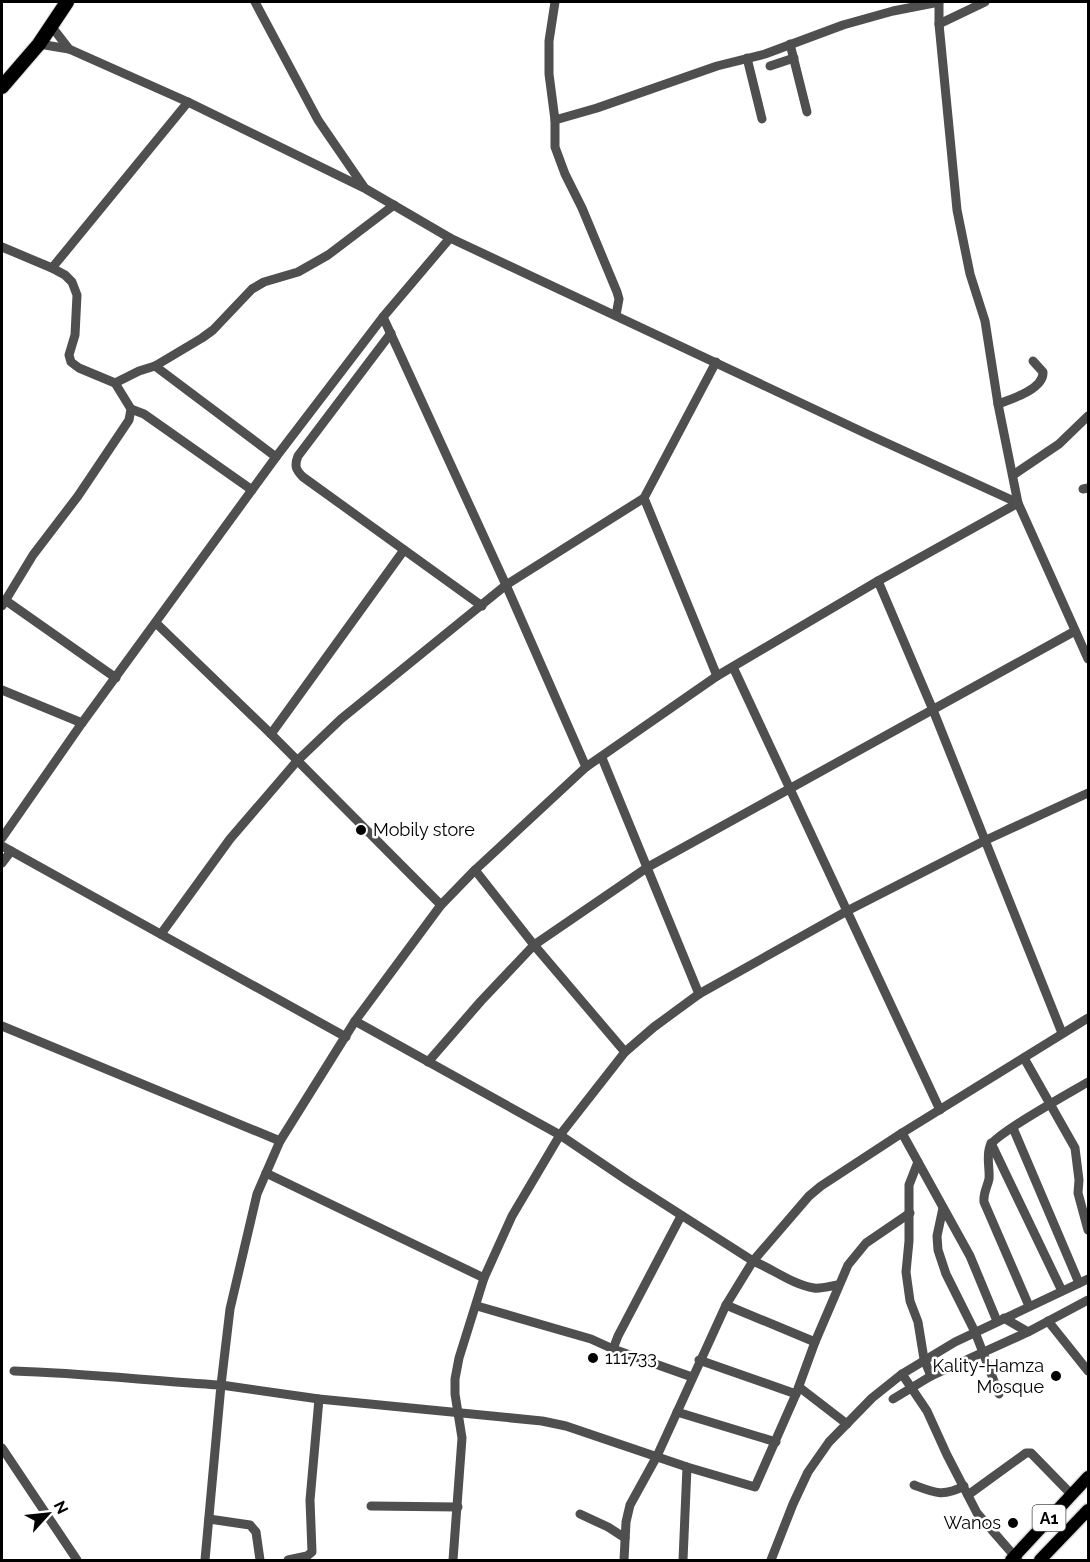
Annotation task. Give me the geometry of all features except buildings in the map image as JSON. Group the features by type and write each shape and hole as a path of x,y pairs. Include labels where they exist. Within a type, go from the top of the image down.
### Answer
{"highway":[{"path":"2,87 52,27 66,2"}],"main road":[{"name":"A1","path":"1014,1559 1089,1476"},
{"name":"A1","path":"1040,1560 1089,1510"}],"street":[{"path":"255,2 318,120 366,189"},
{"path":"555,2 549,41 549,74 555,120 554,137 558,156 618,292 616,315"},
{"path":"555,120 597,108 717,66 790,45 893,6 939,2 939,24 957,210 970,274 985,321 998,404 1018,502 1075,631 1085,642 1089,659"},
{"path":"939,24 985,2"},
{"path":"52,27 69,49"},
{"path":"39,44 69,49 188,102 366,189 450,238 867,434 1018,502"},
{"path":"790,45 807,112"},
{"path":"747,58 762,119"},
{"path":"770,66 794,58"},
{"path":"52,268 188,102"},
{"path":"115,383 155,366 213,330 252,289 264,282 298,272 327,255 394,205"},
{"path":"2,838 82,723 276,457 383,317 450,238"},
{"path":"2,247 52,268 72,282 77,295 75,335 69,355 71,362 79,368 115,383 131,409 144,414 252,490"},
{"path":"383,317 506,585 586,767"},
{"path":"391,333 298,456 295,463 297,470 303,477 482,606"},
{"path":"998,404 1024,394 1042,380 1043,372 1033,361"},
{"path":"161,934 230,839 297,761 357,705 506,585 644,498 716,362"},
{"path":"155,366 276,457"},
{"path":"116,678 3,603 33,555 78,496 129,420 131,409"},
{"path":"1013,475 1059,444 1089,416"},
{"path":"644,498 717,676"},
{"path":"205,1560 230,1309 257,1194 280,1142 355,1021 441,905 475,870 586,767 717,676 1018,502"},
{"path":"271,734 404,550"},
{"path":"878,581 933,710 1062,1033"},
{"path":"156,623 271,734 441,905"},
{"path":"428,1062 534,945 648,867 1075,631"},
{"path":"733,667 940,1110"},
{"path":"2,690 82,723"},
{"path":"602,758 699,994"},
{"path":"453,1560 462,1438 455,1394 459,1358 484,1278 512,1216 560,1135 625,1052 699,994 847,911 984,841 1089,793"},
{"path":"2,846 346,1037"},
{"path":"2,863 11,851"},
{"path":"475,870 534,945 625,1052"},
{"path":"624,1560 630,1505 657,1456 726,1305 753,1261 809,1196 902,1133 1089,1018"},
{"path":"355,1021 560,1135 753,1261 813,1288 838,1285"},
{"path":"2,1026 280,1142"},
{"path":"1024,1058 1052,1103 1075,1148 1079,1180 1078,1193 1089,1230"},
{"path":"1029,1306 984,1202 983,1195 989,1178 988,1155 992,1143 1052,1103 1089,1082"},
{"path":"771,1560 808,1472 829,1442 872,1398 924,1359 1000,1319 1084,1281 1014,1128"},
{"path":"902,1133 970,1256 1000,1319 1028,1332"},
{"path":"992,1143 1062,1291"},
{"path":"918,1162 909,1185 907,1286 918,1322 924,1359 931,1376"},
{"path":"266,1173 484,1278"},
{"path":"944,1208 937,1236 938,1250 946,1274 975,1332 999,1394"},
{"path":"14,1371 76,1372 122,1379 221,1385 319,1399 542,1421 566,1426 687,1467 755,1487 798,1391 815,1342 848,1264 866,1243 910,1213"},
{"path":"613,1349 681,1216"},
{"path":"893,1399 931,1376 1028,1332 1089,1300"},
{"path":"726,1305 815,1342"},
{"path":"477,1306 591,1339 692,1377"},
{"path":"1048,1321 1089,1371"},
{"path":"699,1360 798,1391 847,1425"},
{"path":"902,1374 922,1401 981,1520 1014,1559"},
{"path":"288,1560 311,1555 312,1552 310,1500 319,1399"},
{"path":"677,1412 776,1442"},
{"path":"2,1448 77,1560"},
{"path":"914,1485 944,1494 966,1490 1021,1456 1031,1453 1071,1494"},
{"path":"683,1560 687,1467"},
{"path":"372,1506 458,1507"},
{"path":"580,1514 625,1538"},
{"path":"209,1519 250,1525 256,1532 260,1560"}],"place":[{"name":"Mobily store","path":"361,830"},
{"name":"111733","path":"593,1358"},
{"name":"Kality-Hamza Mosque","path":"1056,1376"},
{"name":"Wanos","path":"1013,1523"}]}
